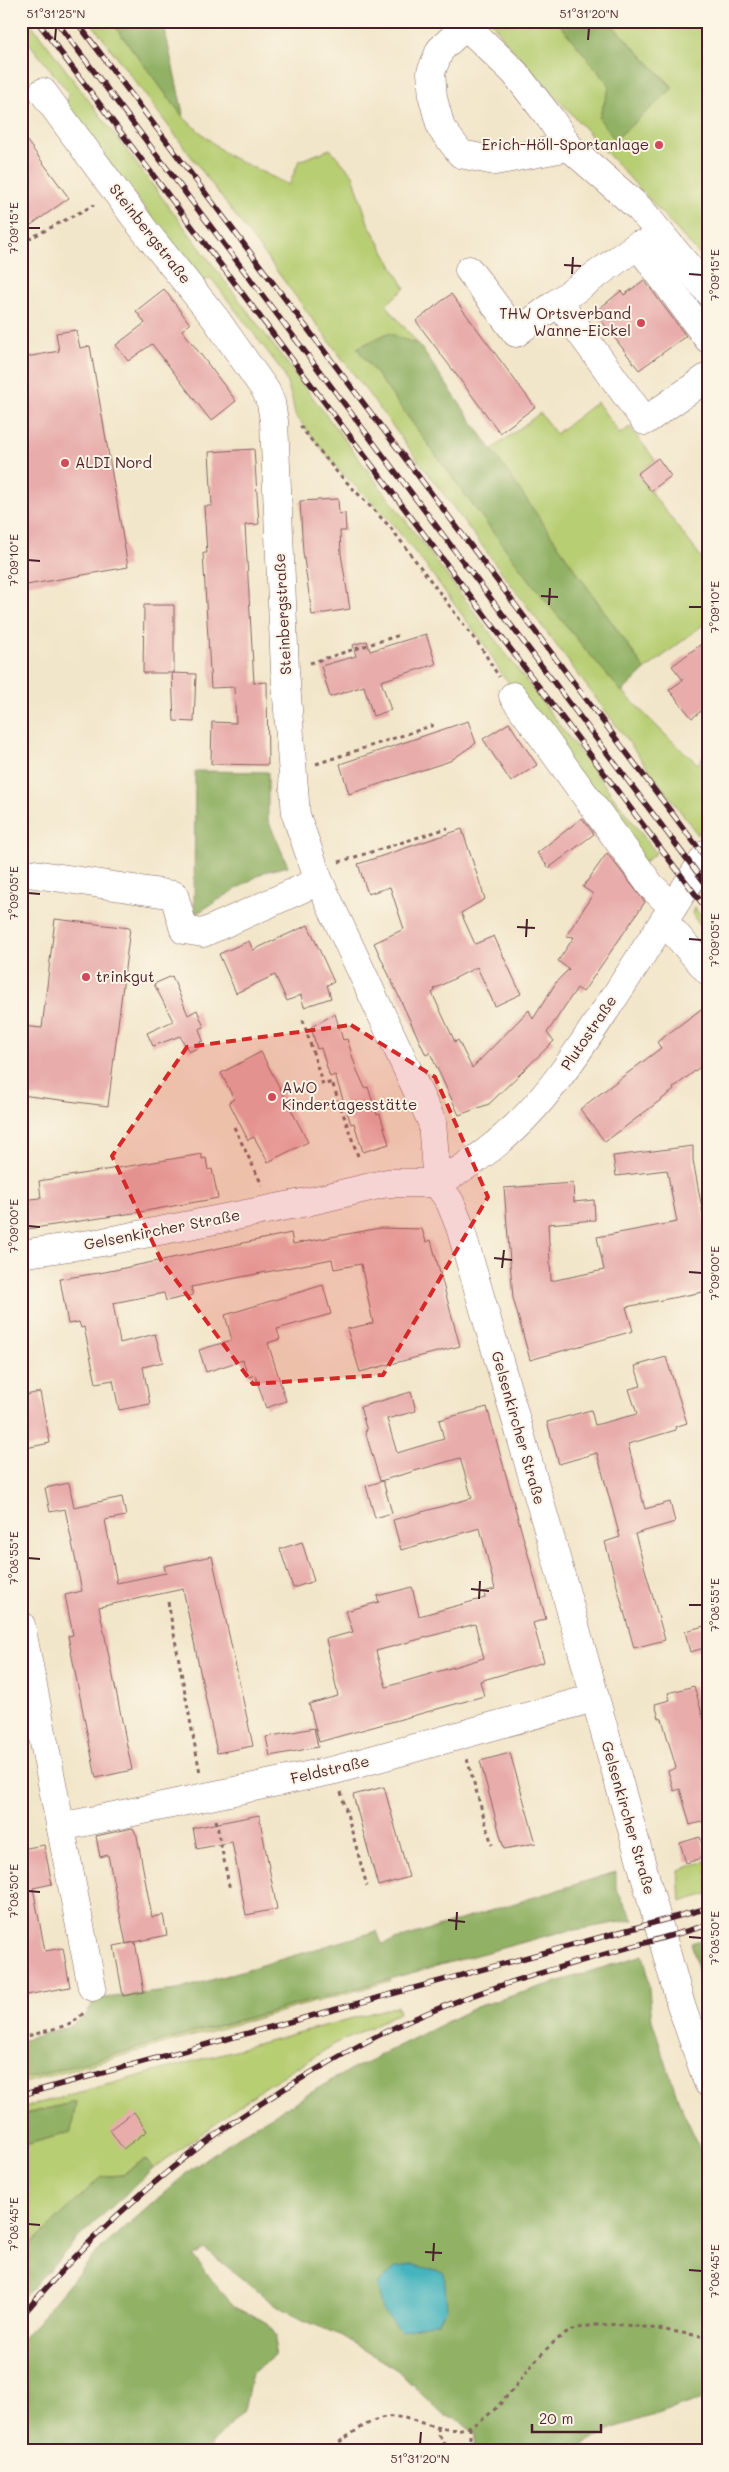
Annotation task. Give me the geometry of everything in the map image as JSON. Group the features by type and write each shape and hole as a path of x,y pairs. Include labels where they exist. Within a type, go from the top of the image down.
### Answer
{"street":[{"path":"569,147 495,160 461,154 441,128 433,98 431,72 440,50 462,24 515,73 550,118 569,147 640,208 708,291"},
{"name":"Steinbergstraße","path":"43,92 117,193 215,318 266,390 274,421 285,670 296,815 317,876 432,1122 437,1183"},
{"path":"469,270 516,333 638,245 708,340"},
{"path":"558,302 645,421 708,377"},
{"path":"513,696 650,886 708,971"},
{"name":"Plutostraße","path":"437,1183 469,1166 490,1150 510,1134 540,1103 575,1056 708,853"},
{"path":"21,872 174,895 184,930 203,934 317,876"},
{"name":"Gelsenkircher Straße","path":"21,1254 103,1242 274,1209 387,1183 437,1183 450,1202 460,1227 680,2005 708,2083"},
{"path":"21,1625 92,1987"},
{"name":"Feldstraße","path":"61,1827 335,1770 594,1698"}],"path":[{"path":"21,243 117,193"},
{"path":"274,421 296,422 336,471 391,528 482,649 495,673 513,696"},
{"path":"285,670 400,635"},
{"path":"292,772 434,725"},
{"path":"317,876 448,828"},
{"path":"302,1020 323,1085 332,1082 359,1160"},
{"path":"234,1128 274,1209"},
{"path":"168,1602 208,1797 230,1890"},
{"path":"461,1736 492,1845"},
{"path":"335,1770 367,1886"},
{"path":"21,2038 62,2028 79,2019 92,1999 92,1987"},
{"path":"326,2451 378,2419 400,2416 438,2427 470,2427 493,2410 511,2392 538,2356 557,2340 579,2328 608,2325 708,2336"},
{"path":"438,2427 438,2435 451,2451"},
{"path":"470,2427 470,2451"}],"highlighted area":[{"path":"351,1025 435,1077 488,1197 383,1375 253,1384 161,1260 112,1156 187,1047"}],"green space":[{"path":"21,21 29,21 656,853 644,863 501,673 486,647 426,566 390,521 338,469 295,415 292,398 283,372 211,278 202,282 65,106 69,93 21,33"},
{"path":"90,21 111,21 184,118 227,155 289,185 299,161 330,149 353,175 368,223 405,288 386,305 419,345 388,333 357,348 519,564 566,625 615,683 669,738 698,764 706,752 708,753 708,818 698,835"},
{"path":"111,21 163,21 184,118"},
{"name":"Erich-Höll-Sportanlage","path":"491,21 557,21 610,86 599,118 673,87 608,21 708,21 708,264 506,42"},
{"path":"557,21 608,21 673,88 615,140 599,118 610,86"},
{"path":"388,333 419,345 645,670 622,692 552,609 357,348"},
{"path":"597,402 620,434 630,427 655,460 637,474 708,566 708,621 645,670 491,450 540,413 556,434"},
{"path":"195,771 268,772 268,820 288,866 264,872 194,915"},
{"path":"694,907 708,925 708,938 692,914"},
{"path":"708,1860 708,1894 681,1902 679,1870"},
{"path":"616,1872 616,1889 634,1920 557,1933 21,2080 21,2041 72,2025 85,2016 95,1999 177,1990 377,1931 382,1944"},
{"path":"708,1938 708,1977 703,1978 699,1973 691,1943"},
{"path":"643,1955 647,1970 652,2020 680,2105 708,2164 708,2397 611,2429 572,2451 474,2451 475,2434 456,2418 444,2416 397,2370 342,2336 303,2320 270,2301 205,2249 194,2257 211,2280 235,2307 268,2323 276,2336 274,2356 252,2373 244,2411 211,2445 211,2451 21,2451 21,2341 94,2255 190,2170 240,2135 337,2077 476,2007"},
{"path":"390,1979 391,1981 21,2084 21,2080"},
{"path":"397,2006 399,2013 335,2044 265,2087 153,2169 145,2159 121,2175 101,2177 21,2254 21,2146 71,2132 75,2102 21,2115 21,2108"},
{"path":"76,2102 71,2132 21,2146 21,2115"},
{"path":"145,2159 153,2169 79,2237 21,2300 21,2254 101,2177 121,2175"}],"water":[{"path":"413,2265 444,2272 447,2308 438,2322 401,2331 383,2311 377,2285 396,2267"}],"building":[{"path":"21,133 69,198 21,232"},
{"name":"THW Ortsverband Wanne-Eickel","path":"644,280 686,336 639,370 595,312 621,291 624,295"},
{"path":"164,289 190,324 182,330 236,401 211,421 152,344 128,361 116,345 145,323 136,311"},
{"path":"451,294 535,407 500,433 416,321"},
{"name":"ALDI Nord","path":"76,330 80,348 90,346 128,567 21,586 21,358 59,351 56,333"},
{"path":"254,449 259,524 245,525 254,683 267,682 268,765 211,764 212,722 236,723 234,687 211,688 203,553 207,553 204,506 212,506 209,452"},
{"path":"658,458 671,476 651,491 637,474"},
{"path":"338,499 339,514 345,513 346,531 340,531 341,554 350,609 312,615 303,552 300,501"},
{"path":"144,605 174,605 174,673 143,673"},
{"path":"426,634 436,664 381,681 391,710 373,716 364,686 330,697 321,666 356,656 353,645 367,641 370,651"},
{"path":"708,639 708,706 692,718 669,690 683,680 672,666"},
{"path":"172,673 196,674 194,722 174,721"},
{"path":"468,721 476,743 450,761 349,794 340,764"},
{"path":"509,723 537,765 511,782 483,739"},
{"path":"582,818 594,834 549,868 537,853"},
{"path":"462,829 485,899 461,913 475,944 494,936 521,994 495,1006 477,967 434,989 435,991 432,993 455,1042 458,1040 472,1068 529,1010 533,1019 557,981 569,969 558,961 574,937 566,936 593,894 583,887 607,853 645,902 583,992 577,988 547,1033 554,1041 489,1104 459,1115 430,1053 426,1055 374,943 404,929 390,887 368,894 358,864"},
{"name":"trinkgut","path":"55,919 130,928 108,1106 21,1095 21,1026 42,1028"},
{"path":"308,925 334,982 327,985 331,998 304,1007 301,995 287,1001 275,975 236,993 219,954 249,941 253,950"},
{"path":"172,976 188,1015 197,1010 204,1027 199,1029 203,1041 200,1042 201,1046 189,1052 180,1036 153,1046 147,1033 173,1021 154,984"},
{"path":"708,1004 708,1061 673,1088 674,1090 605,1142 580,1109 661,1048 657,1042"},
{"path":"335,1014 343,1040 347,1039 356,1068 365,1088 368,1087 377,1115 380,1114 389,1144 363,1152 354,1123 351,1124 335,1075 330,1077 321,1048 317,1049 311,1027"},
{"path":"261,1052 308,1142 268,1162 254,1137 248,1140 229,1102 234,1099 221,1073"},
{"path":"693,1146 693,1160 708,1241 708,1291 626,1307 633,1331 530,1360 513,1298 504,1188 573,1183 574,1202 594,1200 595,1220 548,1224 551,1281 604,1270 597,1237 677,1222 667,1170 616,1176 613,1156"},
{"path":"202,1154 202,1159 206,1158 208,1170 212,1169 218,1198 21,1230 21,1200 41,1198 39,1181"},
{"path":"380,1228 422,1229 426,1242 431,1240 460,1346 360,1372 347,1329 373,1323 361,1264 334,1269 332,1259 191,1287 193,1295 166,1301 164,1293 113,1303 120,1343 155,1334 163,1362 143,1367 150,1404 119,1410 113,1380 96,1383 84,1327 81,1328 79,1322 68,1324 60,1279 105,1272 291,1233 293,1244"},
{"path":"323,1285 331,1314 277,1329 280,1339 268,1343 286,1401 266,1408 255,1375 248,1377 243,1360 206,1372 199,1350 232,1340 225,1315"},
{"path":"666,1357 687,1423 675,1427 676,1430 628,1444 645,1509 670,1502 675,1522 635,1534 665,1640 634,1648 605,1542 620,1537 597,1453 559,1464 547,1422 591,1410 595,1425 637,1414 629,1389 641,1386 635,1366"},
{"path":"40,1392 50,1443 21,1449 21,1396"},
{"path":"411,1392 416,1411 387,1419 397,1453 444,1439 439,1420 487,1407 546,1619 533,1623 544,1662 480,1681 484,1696 319,1742 309,1704 338,1696 326,1639 353,1632 346,1611 379,1602 377,1596 412,1587 419,1616 485,1598 484,1592 495,1589 480,1528 401,1550 393,1520 472,1498 460,1458 380,1481 360,1407","holes":["475,1624 484,1658 386,1687 376,1651"]},
{"path":"383,1481 392,1513 375,1518 366,1486"},
{"path":"69,1483 74,1507 122,1497 126,1516 105,1520 117,1583 166,1573 164,1566 212,1556 253,1746 217,1753 183,1589 99,1607 132,1770 96,1778 68,1636 73,1635 65,1595 82,1591 65,1509 50,1512 45,1488"},
{"path":"302,1542 314,1581 293,1588 280,1549"},
{"path":"708,1625 708,1647 690,1652 685,1631"},
{"path":"694,1686 708,1734 708,1820 690,1825 680,1789 674,1791 668,1771 676,1768 662,1719 659,1718 655,1704 670,1700 668,1693"},
{"path":"314,1728 318,1747 270,1756 266,1737"},
{"path":"510,1753 536,1843 504,1849 480,1761"},
{"path":"384,1787 409,1877 378,1886 353,1795"},
{"path":"259,1815 277,1909 246,1915 232,1842 197,1849 193,1828"},
{"path":"133,1828 137,1836 152,1917 163,1915 167,1935 126,1944 108,1855 100,1857 96,1836"},
{"path":"700,1837 706,1857 686,1863 680,1843"},
{"path":"44,1845 52,1884 33,1888 45,1951 63,1948 70,1987 21,1996 21,1849"},
{"path":"135,1942 144,1992 123,1996 114,1946"},
{"path":"134,2112 147,2131 123,2149 110,2130"}],"railway":[{"path":"37,21 708,911"},
{"path":"56,21 708,887"},
{"path":"76,21 708,861"},
{"path":"21,2095 708,1908"},
{"path":"21,2317 88,2244 160,2178 238,2119 279,2092 341,2056 400,2025 513,1981 708,1925"}],"place":[{"name":"Erich-Höll-Sportanlage","path":"659,145"},
{"name":"THW Ortsverband Wanne-Eickel","path":"641,323"},
{"name":"ALDI Nord","path":"65,463"},
{"name":"trinkgut","path":"86,977"},
{"name":"AWO Kindertagesstätte","path":"272,1097"}]}
